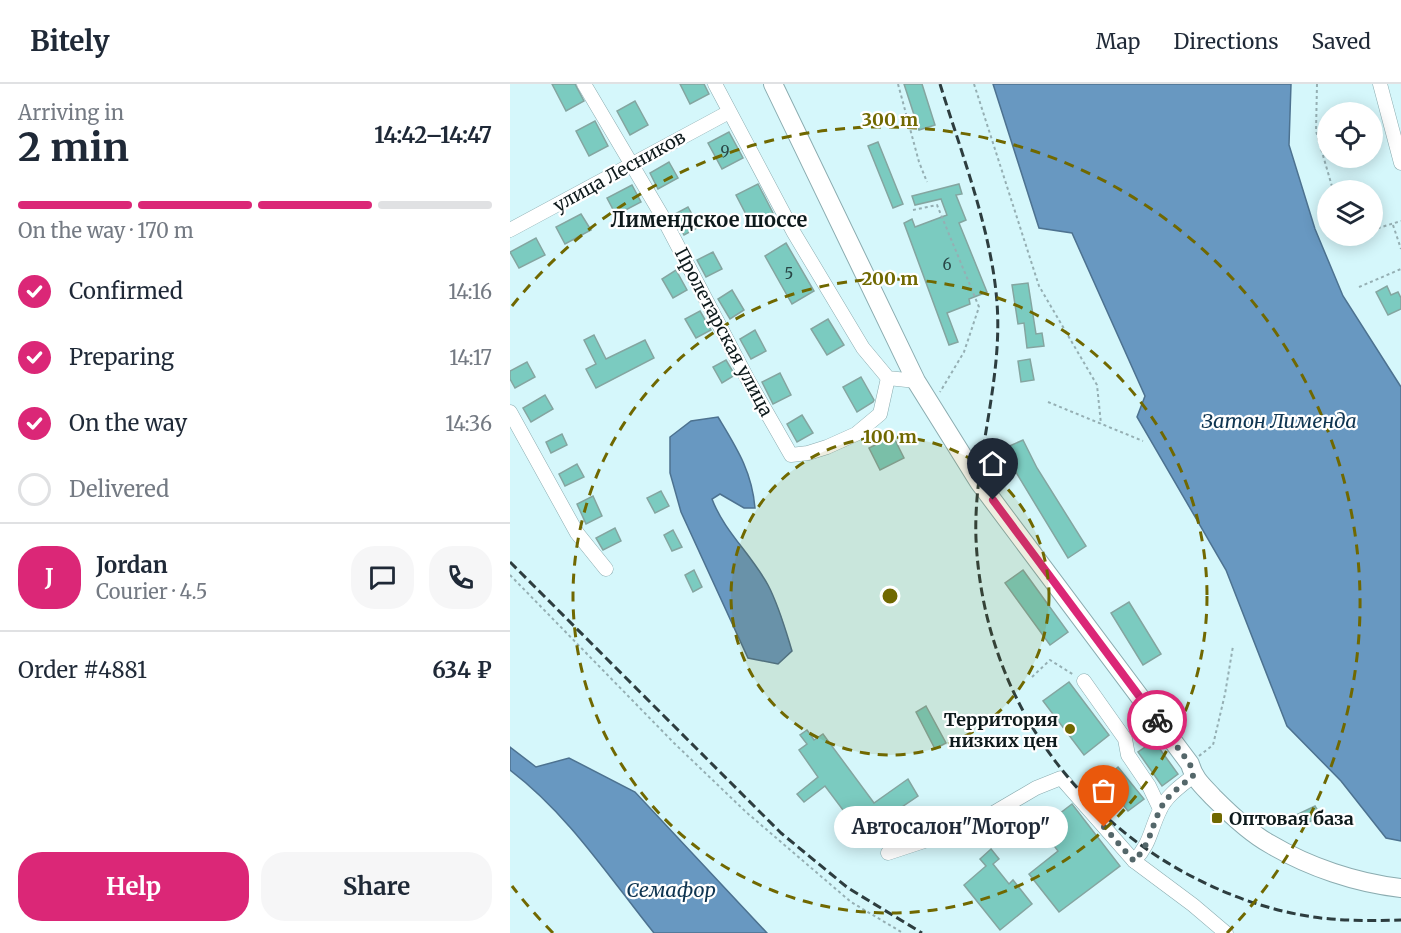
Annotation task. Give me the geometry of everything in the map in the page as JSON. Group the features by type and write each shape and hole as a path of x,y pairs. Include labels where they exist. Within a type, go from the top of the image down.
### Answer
{"main road":[{"path":"773,84 916,381 979,482 1192,770 1221,805 1269,844 1314,865 1374,885 1401,888"}],"street":[{"name":"Пролетарская улица","path":"584,84 632,163 748,380 791,454 808,453 856,434 880,414 888,378"},
{"path":"715,84 800,243 863,348 888,378 916,381"},
{"path":"1380,84 1401,163"},
{"name":"улица Лесников","path":"510,230 729,112"},
{"path":"510,412 577,532 606,569"},
{"path":"1084,681 1125,739 1128,755 1149,786 1160,809"},
{"path":"1134,861 1151,836 1160,809 1192,770"},
{"path":"888,853 973,825 1036,788 1061,778 1134,861 1187,900 1226,933"}],"path":[{"path":"898,84 919,162 927,182"},
{"path":"974,84 1039,286 1097,385 1101,424"},
{"path":"1317,84 1316,131 1330,180"},
{"path":"913,210 937,205 979,307 964,351 932,405"},
{"path":"1383,227 1401,221"},
{"path":"1393,225 1401,249"},
{"path":"1359,286 1401,269"},
{"path":"1048,402 1143,441"},
{"path":"510,575 674,743 746,812 851,902 903,933"},
{"path":"1192,770 1213,745 1233,646"},
{"path":"1032,677 1050,660 1084,681"}],"water":[{"name":"Затон Лименда","path":"993,84 1291,84 1289,145 1317,234 1317,246 1322,246 1343,296 1401,387 1401,841 1386,838 1341,781 1287,726 1226,570 1137,417 1145,396 1072,233 1039,228"},
{"path":"718,417 747,471 755,508 744,508 720,494 712,499 723,522 768,585 782,617 792,651 778,664 748,658 681,512 670,473 670,437 691,421"},
{"name":"Семафор","path":"510,747 536,767 569,758 635,792 767,933 654,933 569,826 531,787 510,770"}],"building":[{"path":"552,84 575,84 584,101 566,111"},
{"path":"680,84 704,84 709,94 690,104"},
{"path":"904,84 922,84 935,125 919,130"},
{"path":"635,101 648,125 630,135 617,111"},
{"path":"595,121 608,146 589,156 576,131"},
{"path":"729,132 743,158 722,169 708,143"},
{"path":"878,142 903,204 893,208 868,146"},
{"path":"669,162 678,178 658,189 650,173"},
{"path":"758,184 773,213 751,224 736,195"},
{"path":"959,184 962,194 956,195 966,220 959,223 987,292 969,299 970,304 947,313 958,342 949,345 904,223 912,219 915,227 947,215 941,199 915,205 912,196"},
{"path":"632,185 641,202 616,215 607,198"},
{"path":"688,207 699,227 684,235 673,215"},
{"path":"581,214 591,230 565,244 556,227"},
{"path":"536,238 545,255 519,268 510,252"},
{"path":"786,243 814,291 792,304 765,256"},
{"path":"713,252 722,269 706,277 697,260"},
{"path":"676,270 687,290 673,298 662,279"},
{"path":"1028,283 1036,334 1042,333 1044,346 1027,348 1024,323 1018,324 1012,285"},
{"path":"1387,286 1391,295 1398,292 1401,298 1401,309 1388,315 1376,292"},
{"path":"732,290 744,310 730,319 718,299"},
{"path":"700,311 711,330 696,338 685,319"},
{"path":"828,319 844,345 827,355 811,329"},
{"path":"755,330 766,351 751,359 740,339"},
{"path":"594,335 606,359 645,340 654,358 596,388 586,369 596,364 584,340"},
{"path":"1030,359 1034,380 1021,382 1018,361"},
{"path":"726,360 735,375 722,383 713,367"},
{"path":"527,362 535,377 515,388 510,379 510,371"},
{"path":"780,373 791,395 773,404 762,382"},
{"path":"861,377 874,400 857,412 843,387"},
{"path":"545,395 553,409 531,422 523,408"},
{"path":"802,415 813,433 797,442 787,424"},
{"path":"562,434 567,445 551,453 546,442"},
{"path":"893,436 904,458 880,470 869,448"},
{"path":"1023,440 1037,468 1086,546 1068,558 1017,474 1005,448"},
{"path":"577,464 584,477 565,486 559,474"},
{"path":"661,491 669,506 655,513 647,498"},
{"path":"593,496 602,516 586,524 577,504"},
{"path":"615,528 621,541 603,550 596,538"},
{"path":"673,530 682,547 672,551 664,535"},
{"path":"694,570 702,587 693,592 685,575"},
{"path":"1023,570 1068,632 1050,645 1005,583"},
{"path":"1129,602 1161,654 1143,665 1111,613"},
{"path":"1069,682 1109,735 1084,755 1043,701"},
{"path":"926,706 946,743 935,749 916,712"},
{"path":"807,730 814,740 823,734 874,803 908,779 918,796 902,807 915,825 907,832 901,824 879,840 872,832 864,838 825,786 804,802 797,794 818,777 799,750 807,744 800,735"},
{"path":"1154,741 1178,774 1162,786 1138,752"},
{"path":"1118,767 1144,799 1128,811 1103,780"},
{"path":"1072,804 1120,866 1059,912 1029,874 1058,851 1041,828"},
{"path":"1315,806 1321,816 1301,826 1296,815"},
{"path":"991,849 999,859 993,864 1009,884 1013,880 1032,904 1000,930 964,885 986,866 980,859"}],"railway":[{"path":"940,84 982,220 994,276 998,333 996,363 979,480 976,539 983,596 997,650 1018,702 1046,749 1081,792 1121,830 1167,863 1218,889 1276,909 1335,919 1401,920"},
{"path":"510,562 781,833 848,888 922,933"}],"way so far":[{"path":"1104,827 1134,861 1151,836 1160,809 1167,799 1193,776 1190,764 1157,720"}],"place":[{"name":"Территория низких цен","path":"1070,729"},
{"name":"Оптовая база","path":"1217,818"},
{"name":"Автосалон\"Мотор\"","path":"1104,827"}],"district":[{"name":"Лимендское шоссе","path":"709,219"}],"route":[{"path":"993,500 1157,720"}]}
